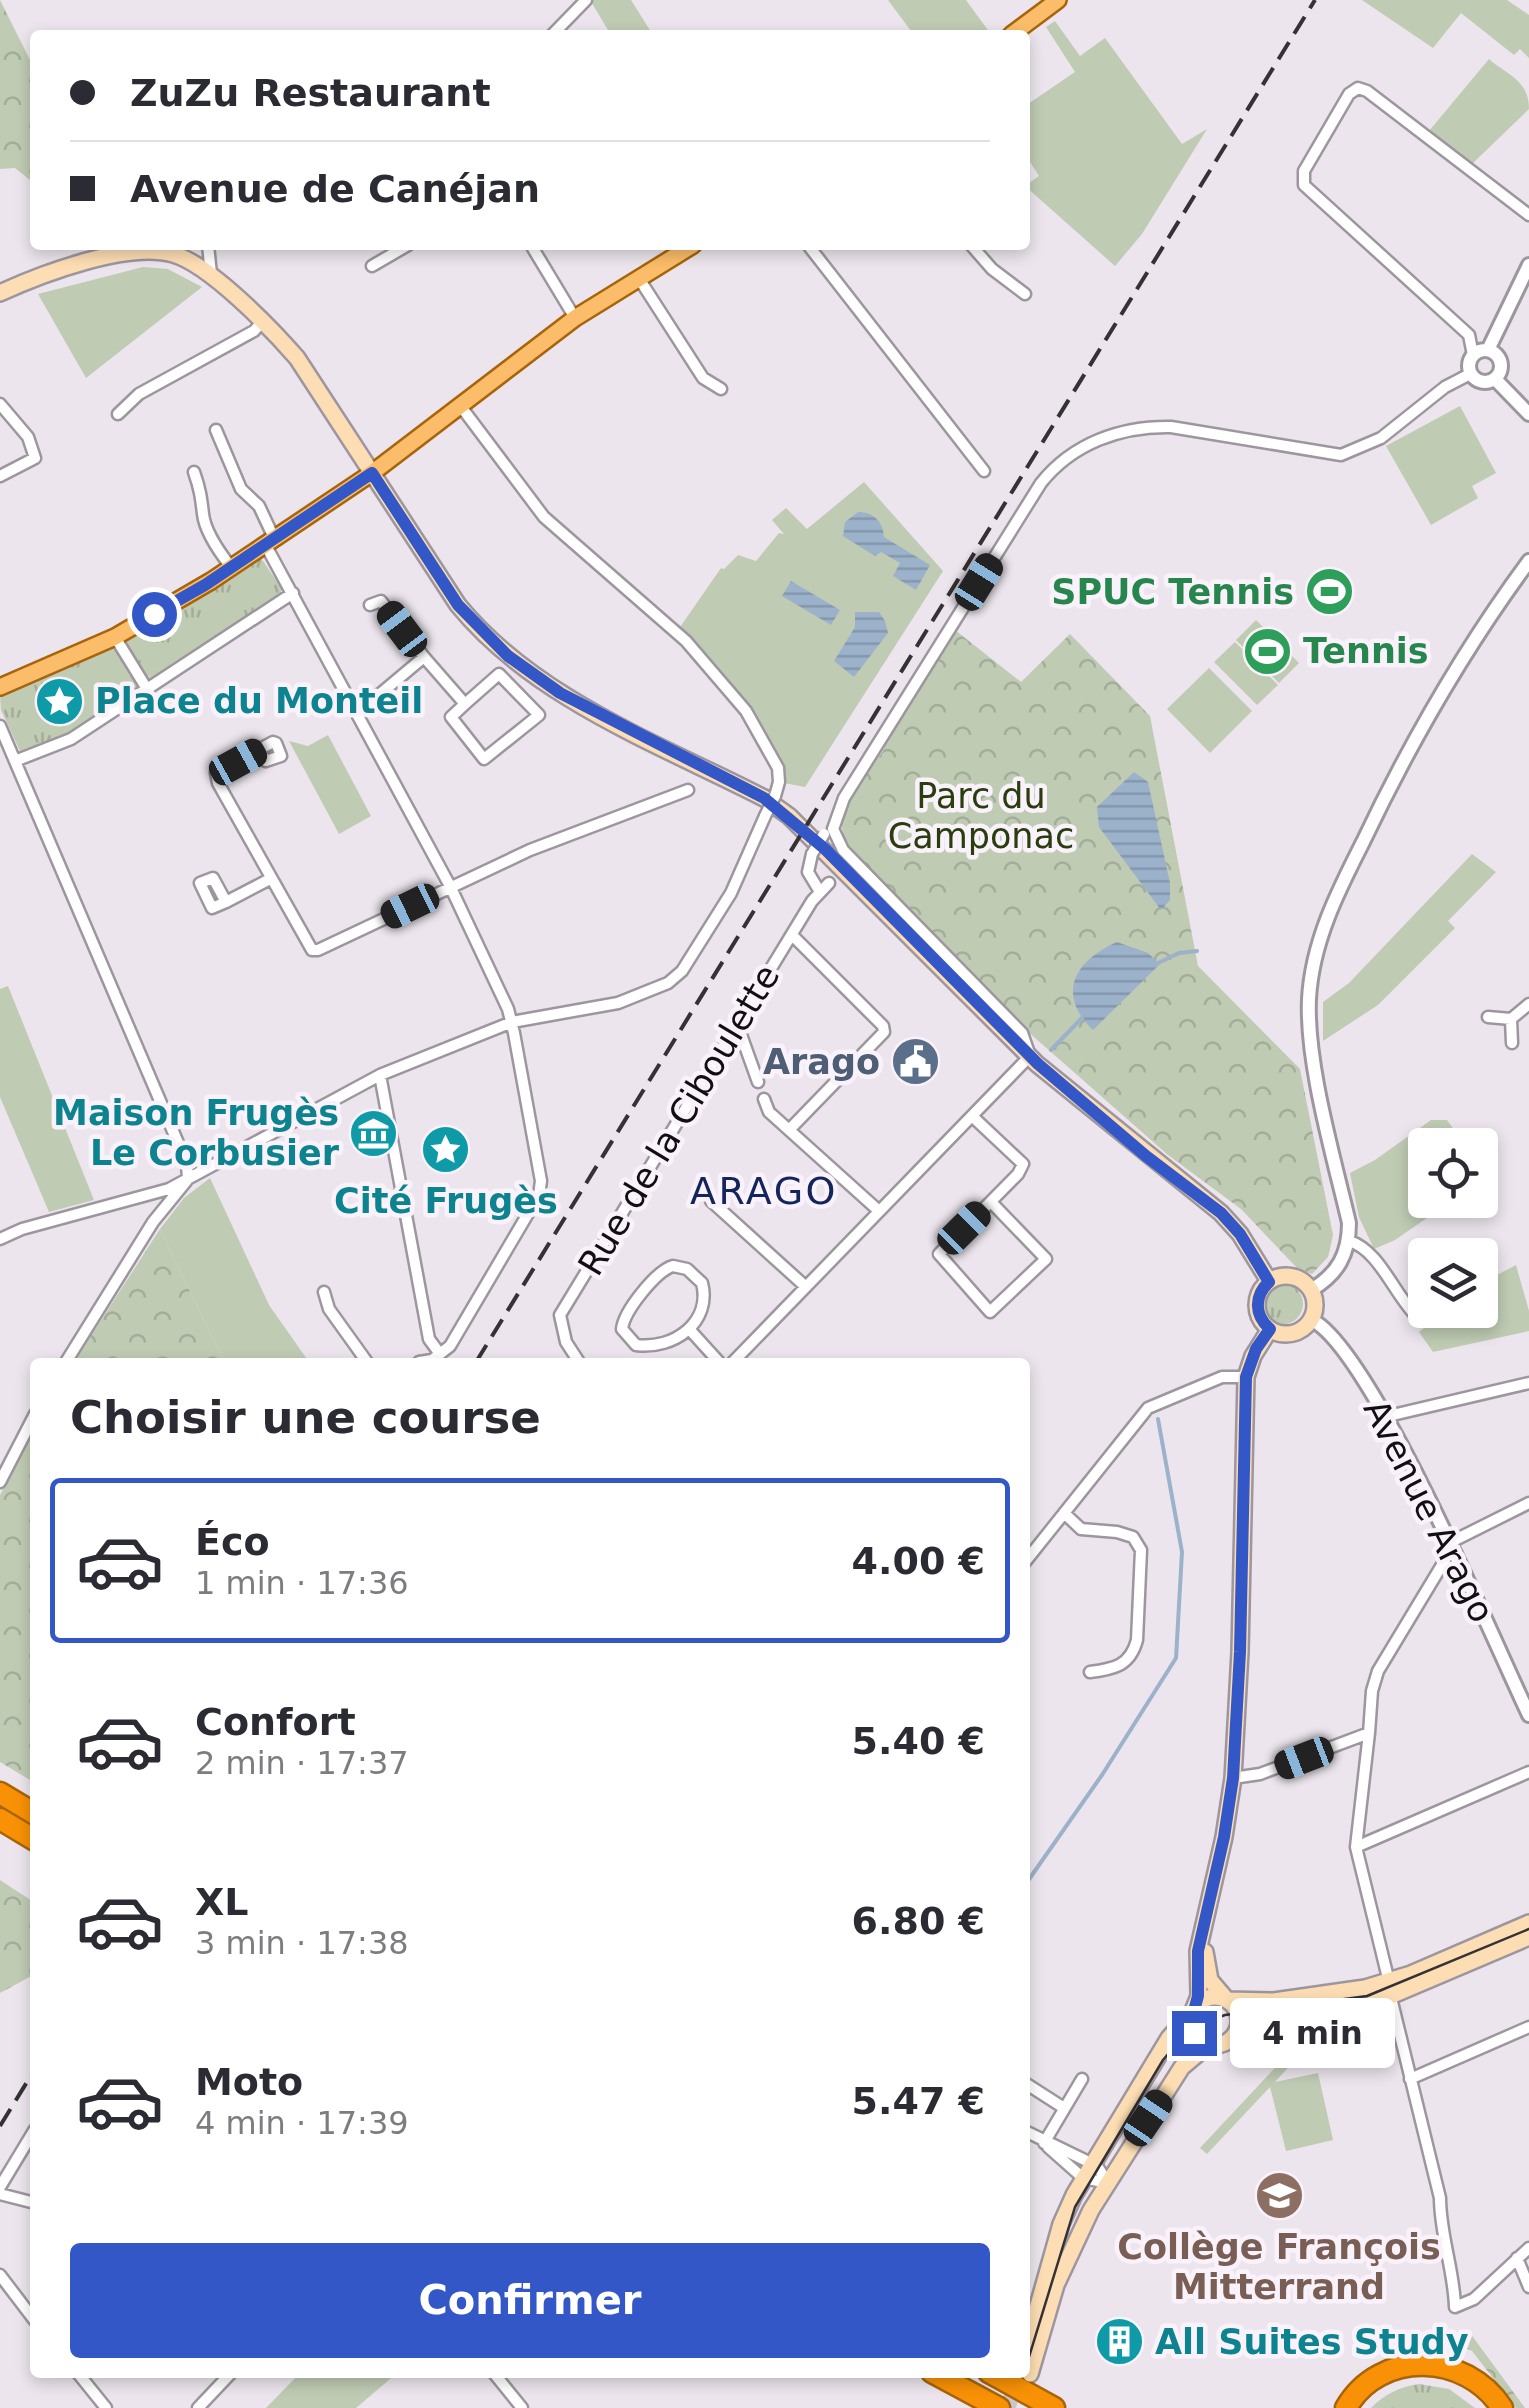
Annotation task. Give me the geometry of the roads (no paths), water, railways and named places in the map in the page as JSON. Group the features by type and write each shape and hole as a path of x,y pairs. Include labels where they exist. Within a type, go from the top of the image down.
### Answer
{"highway":[{"path":"0,1793 30,1811"},
{"path":"0,1819 30,1837"},
{"path":"1346,2408 1366,2383 1388,2370 1409,2364 1432,2364 1454,2369 1475,2382 1502,2408"},
{"path":"1360,2408 1378,2389 1406,2376 1431,2375 1452,2380 1476,2395 1486,2408"},
{"path":"943,2378 999,2408"},
{"path":"1000,2378 1054,2408"}],"main road":[{"path":"1018,30 1059,1"},
{"path":"0,293 56,268 154,250 192,262 214,279 262,322 304,368 458,605 508,656 560,693 779,809 825,849 1030,1056 1146,1156 1221,1213 1240,1234 1269,1282"},
{"path":"0,687 116,637 231,567 372,473 575,318 684,250"},
{"path":"1278,1277 1297,1278 1311,1290 1316,1308 1312,1320 1293,1334 1281,1334 1263,1323 1257,1306 1262,1288 1269,1282 1278,1277"},
{"path":"1208,2044 1194,2033 1191,2022 1198,1996 1198,1951 1233,1778 1246,1377 1256,1349 1270,1329"},
{"path":"1030,2374 1056,2285 1108,2183 1182,2067 1208,2044 1226,2043 1236,2033 1277,2018 1357,2008 1529,1923"},
{"path":"1205,1927 1208,1974 1215,1989 1238,2013 1236,2033"},
{"path":"1030,2335 1062,2224 1083,2178 1169,2038 1193,2010 1212,1997 1274,2000 1390,1990 1529,1937"}],"street":[{"path":"557,30 586,0"},
{"path":"1496,379 1481,382 1470,374 1469,335 1304,186 1304,170 1348,94 1358,88 1529,214"},
{"path":"208,250 207,262 214,279"},
{"path":"372,266 399,250"},
{"path":"534,250 575,318"},
{"path":"812,250 984,471"},
{"path":"975,250 992,269 1025,294"},
{"path":"1472,355 1488,350 1529,265"},
{"path":"638,277 703,378 721,389"},
{"path":"118,414 139,394 262,322"},
{"path":"1488,350 1500,360 1496,379"},
{"path":"737,1358 1030,1056 1022,1033 829,832 844,798 1041,483 1073,453 1118,432 1152,426 1341,455 1381,438 1445,388 1470,374"},
{"path":"1496,379 1529,414"},
{"path":"0,404 28,438 34,458 0,476"},
{"path":"0,1239 22,1229 169,1189 380,1075 512,1022 618,1003 668,983 682,971 731,893 775,796 779,782 775,761 746,711 706,662 544,517 459,404"},
{"path":"216,430 241,490 259,506 293,593 450,886 512,1022 541,1181 540,1195 450,1346 435,1358"},
{"path":"194,472 204,499 207,528 231,567"},
{"path":"1311,1290 1337,1270 1349,1242 1349,1223 1310,1034 1310,985 1320,942 1339,890 1388,788 1469,646 1529,561"},
{"path":"15,761 71,739 293,593"},
{"path":"370,605 381,601 465,704"},
{"path":"116,637 147,689"},
{"path":"355,708 406,675 424,658"},
{"path":"499,674 539,716 484,759 451,718 465,704 499,674"},
{"path":"0,726 187,1164 188,1180 153,1222 68,1358"},
{"path":"260,749 216,774 218,783 312,950 530,850 688,790"},
{"name":"Rue de la Ciboulette","path":"576,1358 566,1342 560,1314 792,935 825,888 808,872 812,854 829,832"},
{"path":"226,902 270,879"},
{"path":"789,1130 884,1032 883,1026 792,935"},
{"path":"1512,1043 1512,1020 1529,1004"},
{"path":"1488,1016 1512,1020"},
{"path":"735,1028 740,1032 758,1082"},
{"path":"380,1075 428,1339 440,1354"},
{"path":"764,1099 769,1112 879,1212"},
{"path":"972,1116 1023,1164 1018,1174 990,1202 939,1254 990,1312 1046,1259 990,1202"},
{"path":"711,1202 806,1287"},
{"path":"1349,1242 1366,1248 1408,1309"},
{"path":"673,1266 688,1269 704,1287 704,1309 690,1330 643,1346 630,1341 622,1329 625,1316 657,1275 673,1266"},
{"path":"324,1292 330,1308 364,1358"},
{"name":"Avenue Arago","path":"1312,1320 1340,1344 1384,1418 1449,1543 1529,1715"},
{"path":"690,1330 715,1358"},
{"path":"1030,1556 1148,1408 1222,1377 1246,1377"},
{"path":"1384,1418 1529,1383"},
{"path":"0,1482 30,1424"},
{"path":"1529,1503 1449,1543 1445,1560 1378,1672 1372,1692 1356,1847 1440,2198 1440,2218 1456,2284 1455,2307 1474,2299 1529,2248"},
{"path":"1064,1514 1081,1529 1133,1537 1141,1550 1133,1654 1118,1668 1090,1672"},
{"path":"1233,1778 1271,1770 1369,1732"},
{"path":"1356,1847 1529,1772"},
{"path":"1410,2079 1529,2027"},
{"path":"1044,2143 1082,2079"},
{"path":"1030,2086 1064,2108"},
{"path":"1030,2134 1083,2178 1108,2183"},
{"path":"30,2138 0,2190 30,2201"},
{"path":"1044,2143 1092,2163 1108,2183"},
{"path":"1518,2258 1529,2287"},
{"path":"0,2274 30,2314"},
{"path":"82,2378 106,2408"},
{"path":"198,2408 226,2378"},
{"path":"498,2378 522,2408"}],"water":[{"path":"858,512 873,516 880,522 884,537 930,565 916,590 893,576 900,563 881,552 875,556 843,536 845,522"},
{"path":"791,581 840,610 831,625 782,596"},
{"path":"855,612 879,612 888,633 854,677 834,661 855,627"},
{"path":"1134,772 1148,782 1170,883 1170,900 1161,910 1099,827 1097,807"},
{"path":"1117,942 1148,953 1160,964 1093,1030 1075,1004 1075,980 1090,959"}],"waterway":[{"path":"1158,963 1179,953 1197,951"},
{"path":"1051,1050 1082,1018"},
{"path":"1030,1878 1102,1775 1176,1658 1182,1552 1158,1419"}],"tunnel":[{"path":"1008,2408 1017,2378"}],"tram line":[{"path":"1030,2354 1075,2207 1163,2060 1184,2035 1225,2015 1367,1996 1529,1929"}],"railway":[{"path":"478,1358 1315,0"},
{"path":"0,2126 30,2077"}],"place":[{"name":"SPUC Tennis","path":"1329,592"},
{"name":"Tennis","path":"1268,651"},
{"name":"Place du Monteil","path":"60,701"},
{"name":"Arago","path":"915,1062"},
{"name":"Maison Frugès Le Corbusier","path":"374,1133"},
{"name":"Cité Frugès","path":"446,1149"},
{"name":"Collège François Mitterrand","path":"1279,2195"},
{"name":"All Suites Study","path":"1120,2342"}],"district":[{"name":"ARAGO","path":"764,1191"}],"park label":[{"name":"Parc du Camponac","path":"981,816"}]}
